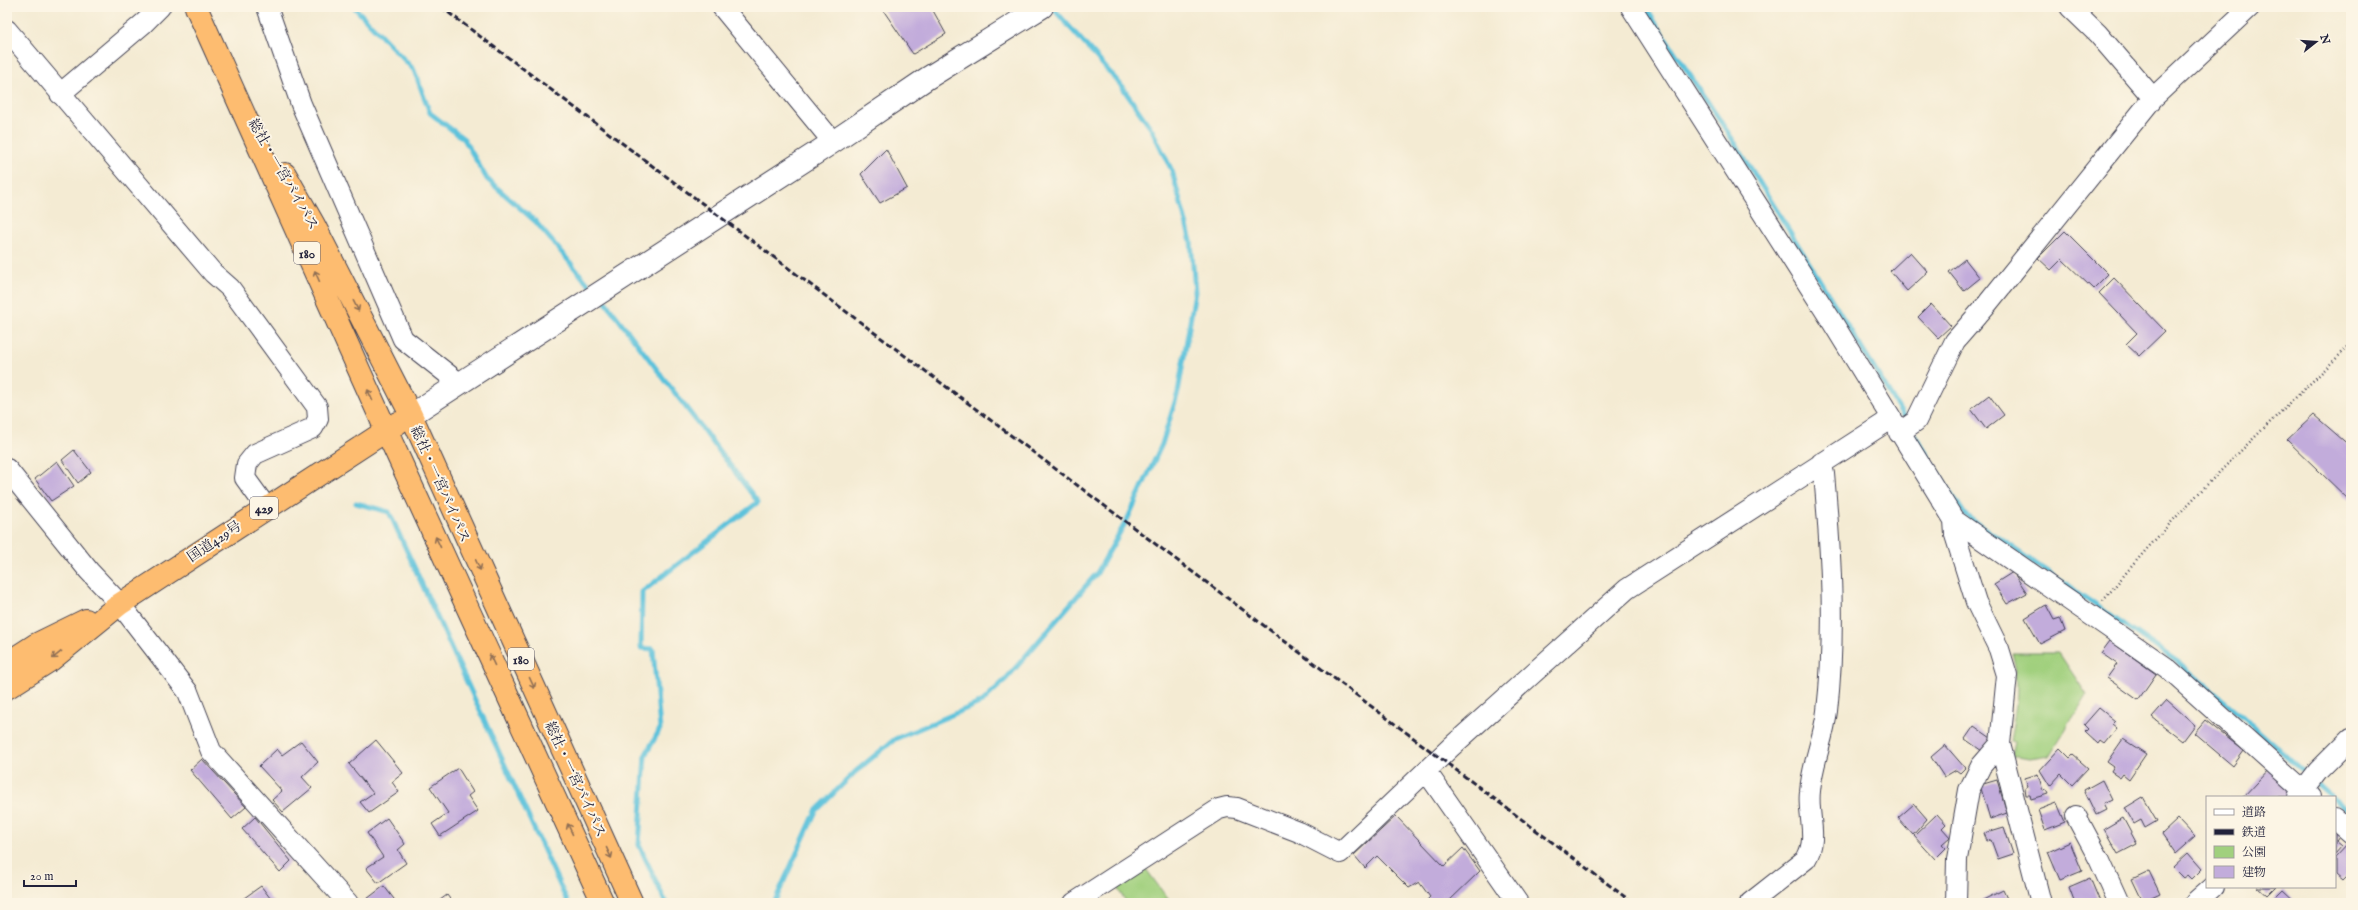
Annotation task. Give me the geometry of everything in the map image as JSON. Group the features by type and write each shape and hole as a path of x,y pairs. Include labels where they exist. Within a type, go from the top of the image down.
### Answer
{"highway":[{"name":"総社・一宮バイパス","path":"196,7 386,430 604,903"},
{"name":"総社・一宮バイパス","path":"228,76 314,225 411,415 632,903"},
{"name":"国道429号","path":"7,688 51,660 120,604 266,507 411,415"},
{"name":"国道429号","path":"7,663 35,645 120,604"}],"street":[{"path":"60,94 144,23 160,7"},
{"path":"267,7 301,104 403,339 459,383"},
{"path":"722,7 833,142"},
{"path":"1631,7 1799,269 1903,426 1954,520 1955,535 1976,602 2006,665 2007,675 2000,744 2041,903"},
{"path":"2070,7 2098,34 2154,98"},
{"path":"1074,903 1219,809 1227,807 1237,808 1299,832 1340,853 1536,668 1627,589 1821,463 1903,426 1955,341 1988,303 2154,98 2250,7"},
{"path":"411,415 833,142 926,79 1033,10"},
{"path":"7,30 213,273 230,288 317,407 318,419 313,428 255,454 247,464 245,478 266,507"},
{"path":"1750,903 1806,859 1812,849 1813,838 1809,792 1827,712 1832,595 1830,542 1824,474 1821,463"},
{"path":"7,469 89,571 120,604 188,692 211,751 343,901"},
{"path":"1954,520 2167,668 2307,788 2351,738"},
{"path":"1956,903 1957,859 1969,790 1981,766 2000,744"},
{"path":"1426,771 1518,903"},
{"path":"2076,816 2099,859 2119,903"},
{"path":"2336,820 2351,833"},
{"path":"2196,903 2212,888"}],"path":[{"path":"2104,600 2130,568 2222,470 2351,344"}],"green space":[{"path":"2012,653 2059,653 2087,695 2049,756 2030,759 2011,756 2014,742 2010,741 2017,697 2015,665"},
{"path":"1146,869 1171,903 1127,903 1117,888"}],"building":[{"path":"881,7 931,7 946,34 913,54"},
{"path":"886,149 907,188 880,203 861,174"},
{"path":"2065,231 2108,274 2093,289 2062,259 2051,270 2038,258"},
{"path":"1910,252 1928,272 1907,291 1890,271"},
{"path":"1965,259 1980,278 1964,291 1949,272"},
{"path":"2114,278 2165,331 2139,356 2126,344 2137,333 2099,293"},
{"path":"1931,304 1951,326 1938,338 1918,317"},
{"path":"1989,395 2004,415 1986,429 1971,409"},
{"path":"2314,415 2351,447 2351,502 2287,440"},
{"path":"74,450 91,472 78,483 62,460"},
{"path":"57,461 74,486 51,501 35,479"},
{"path":"2013,572 2027,593 2007,604 1994,584"},
{"path":"2046,605 2054,620 2060,618 2065,631 2040,644 2025,618"},
{"path":"2110,641 2156,674 2138,700 2107,678 2117,664 2101,653"},
{"path":"2167,700 2195,725 2183,741 2152,717"},
{"path":"2099,708 2115,721 2112,724 2117,728 2104,744 2100,741 2098,744 2085,732 2088,729 2084,725"},
{"path":"2205,720 2244,751 2233,766 2194,733"},
{"path":"1974,726 1991,738 1982,751 1965,739"},
{"path":"2123,739 2146,754 2129,779 2123,774 2120,778 2111,772 2114,767 2107,762"},
{"path":"376,740 403,773 392,782 399,792 369,813 360,802 373,793 349,764"},
{"path":"301,741 318,762 302,777 312,788 283,812 272,800 282,791 259,766 277,749 282,755"},
{"path":"1945,745 1965,768 1960,773 1956,770 1944,777 1931,757"},
{"path":"2060,748 2070,758 2073,755 2088,768 2072,785 2061,774 2050,786 2040,770"},
{"path":"202,759 246,807 232,819 190,770"},
{"path":"458,768 473,792 468,796 478,811 440,836 432,824 448,813 430,787"},
{"path":"2270,768 2297,793 2294,796 2244,796"},
{"path":"2038,774 2043,791 2046,790 2048,794 2031,799 2030,795 2026,795 2025,788 2028,786 2025,778"},
{"path":"1997,780 2007,813 1990,819 1980,785"},
{"path":"2102,780 2112,800 2103,804 2106,810 2096,815 2084,790"},
{"path":"2143,797 2157,821 2145,828 2141,820 2134,824 2125,808"},
{"path":"2057,803 2065,822 2045,830 2038,810"},
{"path":"1914,804 1927,819 1913,835 1898,818"},
{"path":"1937,814 1946,824 1942,828 1950,837 1942,844 1946,848 1935,859 1914,836"},
{"path":"1396,816 1444,866 1463,848 1480,871 1447,903 1424,903 1430,897 1419,882 1409,888 1377,856 1365,868 1354,855"},
{"path":"255,817 291,861 280,872 242,829"},
{"path":"387,818 405,844 398,850 406,863 378,883 366,868 383,857 367,833"},
{"path":"2123,818 2137,844 2118,854 2104,829"},
{"path":"2178,819 2195,837 2176,854 2162,834"},
{"path":"2004,827 2013,854 1998,859 1991,840 1987,841 1984,833"},
{"path":"2336,829 2341,834 2336,840"},
{"path":"2336,840 2342,845 2336,852"},
{"path":"2070,842 2082,871 2060,880 2048,852"},
{"path":"2349,842 2351,844 2351,880 2347,876 2342,881 2336,876 2336,856"},
{"path":"2188,853 2202,869 2192,879 2188,875 2184,878 2173,867"},
{"path":"2149,871 2160,894 2143,902 2132,879"},
{"path":"2090,878 2100,902 2075,903 2069,887"},
{"path":"261,886 274,903 237,903"},
{"path":"384,886 397,903 363,902"},
{"path":"2258,888 2275,888 2267,896"},
{"path":"2003,890 2009,903 1977,903"},
{"path":"2283,890 2297,903 2270,903"},
{"path":"447,895 453,903 436,903"}],"waterway":[{"path":"354,7 414,70 430,113 464,139 487,179 535,221 589,285"},
{"path":"774,903 816,811 855,772 895,739 982,702 1006,679 1097,573 1128,518 1162,444 1178,392 1195,292 1191,241 1172,171 1152,130 1120,84 1052,7"},
{"path":"1645,7 1742,154 1907,422"},
{"path":"604,300 758,502 642,592 641,648 653,649 660,729 645,756 639,845 666,903"},
{"path":"1911,429 1965,515 2178,662 2309,776"},
{"path":"356,503 389,512 568,903"},
{"path":"2315,782 2331,796"},
{"path":"2336,801 2351,814"}],"railway":[{"path":"441,7 1633,903"}]}
